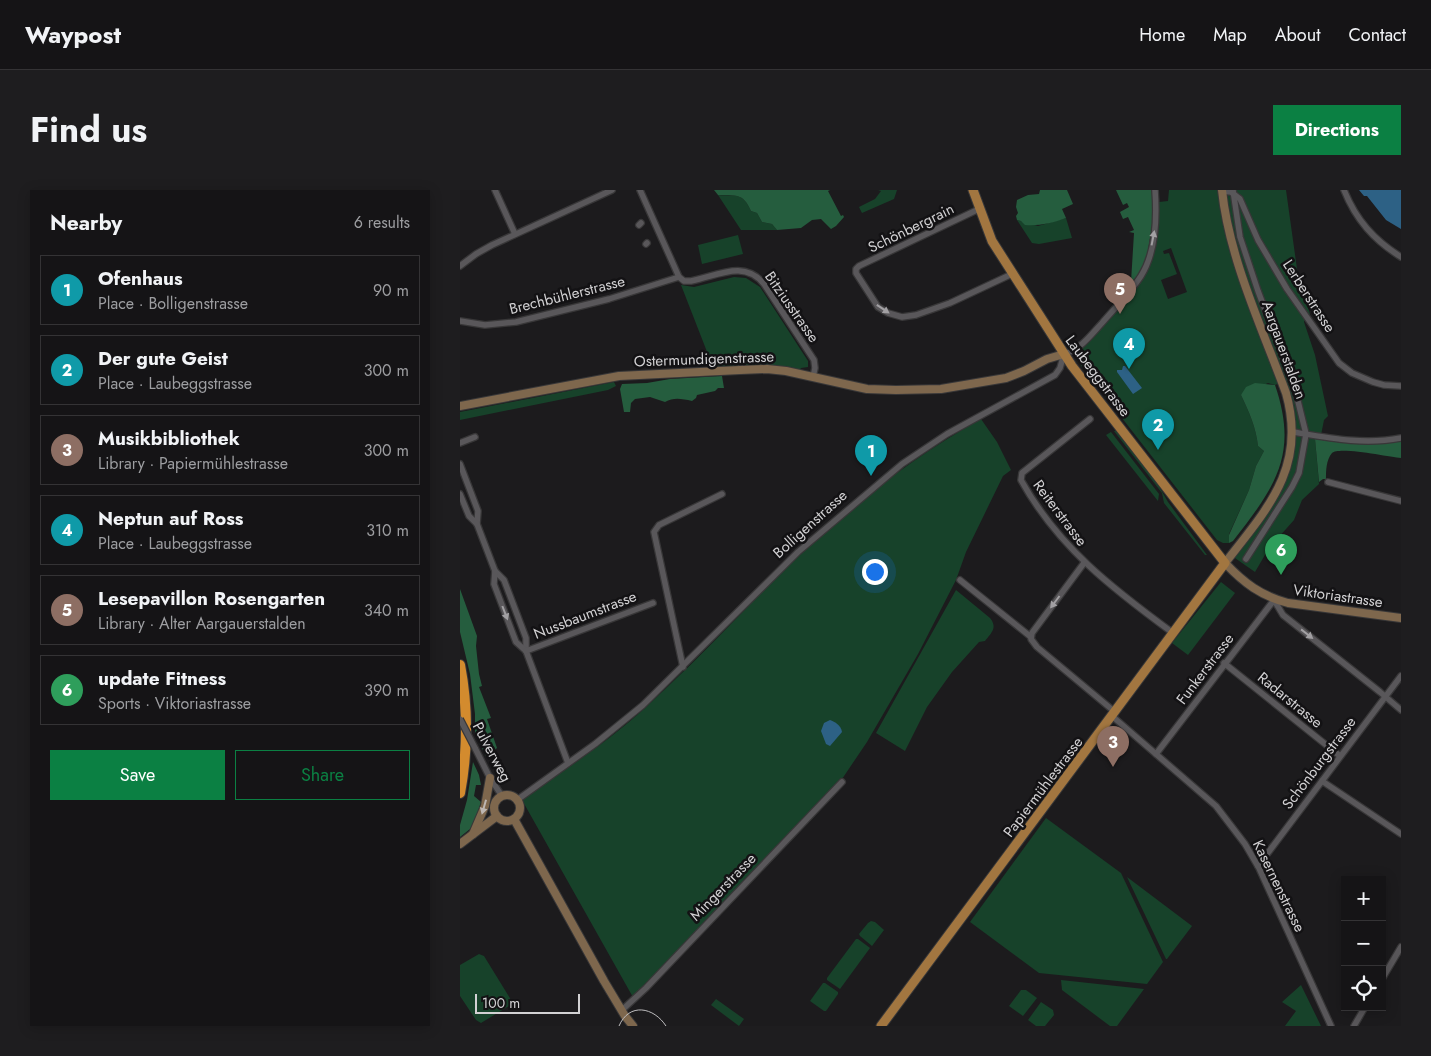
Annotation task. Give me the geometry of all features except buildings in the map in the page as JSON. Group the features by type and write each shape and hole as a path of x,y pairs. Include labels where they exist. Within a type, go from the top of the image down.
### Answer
{"highway":[{"path":"460,665 465,696 466,738 460,793"}],"main road":[{"name":"Laubeggstrasse","path":"972,190 988,234 1072,366 1225,563"},
{"name":"Aargauerstalden","path":"1222,190 1224,213 1230,238 1286,393 1291,412 1293,432 1288,465 1277,491 1267,508 1225,563"},
{"name":"Ostermundigenstrasse","path":"460,406 625,376 767,369 786,371 867,389 940,389 1006,378 1028,370 1047,359 1064,354"},
{"name":"Viktoriastrasse","path":"1225,563 1252,589 1274,600 1401,618"},
{"name":"Papiermühlestrasse","path":"881,1026 1225,563"},
{"path":"473,834 485,806 490,778"},
{"path":"502,796 509,796 517,800 520,810 514,819 504,820 497,816 495,805 502,796"},
{"path":"460,844 497,816"},
{"path":"514,819 567,916 633,1026"},
{"path":"624,1013 628,1026"}],"street":[{"path":"495,190 515,234"},
{"path":"460,266 485,249 515,234 612,190"},
{"path":"640,190 679,277"},
{"path":"1064,354 1080,347 1136,284 1146,267 1153,236 1156,209 1155,190"},
{"path":"1222,190 1233,192"},
{"path":"1344,190 1368,231 1401,257"},
{"name":"Lerberstrasse","path":"1233,192 1240,199 1258,240 1288,289 1336,359 1347,370 1373,382 1401,386"},
{"name":"Aargauerstalden","path":"1233,192 1240,237 1295,389 1306,434 1303,456 1295,480 1246,559"},
{"name":"Schönbergrain","path":"979,209 859,266 855,271 878,307 888,313 902,317 916,315 950,303 1012,274"},
{"name":"Bitziusstrasse","path":"679,277 684,281 692,281 741,270 752,272 764,284 814,360 813,377"},
{"name":"Brechbühlerstrasse","path":"460,321 470,324 493,325 526,320 609,299 679,277"},
{"name":"Bolligenstrasse","path":"517,800 621,724 683,667 798,552 902,464 947,434 1055,375 1060,368 1064,354"},
{"name":"Reiterstrasse","path":"1090,420 1022,473 1020,477 1021,482 1049,523 1084,563 1118,592 1173,633"},
{"path":"1293,432 1358,441 1401,438"},
{"path":"460,443 475,437"},
{"name":"Nussbaumstrasse","path":"460,464 478,510 477,524"},
{"path":"1328,482 1401,501"},
{"name":"Nussbaumstrasse","path":"460,494 469,516 477,524 495,571 504,580 526,638 526,651 568,763"},
{"path":"683,667 655,542 654,530 659,525 722,494"},
{"name":"Reiterstrasse","path":"1031,637 1032,633 1084,563"},
{"name":"Nussbaumstrasse","path":"495,571 494,584 517,643 526,651"},
{"path":"960,580 1031,637 1037,647 1114,714"},
{"path":"1274,600 1283,614 1401,710"},
{"name":"Funkerstrasse","path":"1156,754 1274,600"},
{"name":"Nussbaumstrasse","path":"526,651 653,603"},
{"name":"Radarstrasse","path":"1224,663 1340,756"},
{"name":"Schönburgstrasse","path":"1258,866 1401,676"},
{"name":"Kasernenstrasse","path":"1114,714 1156,754 1216,806 1245,844 1258,866 1331,1026"},
{"name":"Pulverweg","path":"460,720 490,778 502,796"},
{"path":"1322,781 1401,834"},
{"name":"Mingerstrasse","path":"624,1013 842,782"},
{"path":"1386,972 1401,947"},
{"path":"1354,1026 1363,1011"}],"green space":[{"path":"714,190 830,190 828,191 841,216 843,215 844,217 831,229 821,219 812,220 801,228 777,230 772,224 762,222 757,213 751,211 742,198 734,195 718,195"},
{"path":"878,190 897,190 894,199 862,213 859,207 875,199 881,191"},
{"path":"1040,190 1067,190 1073,204 1062,209 1066,218 1051,223 1035,225 1025,225 1017,220 1017,200 1028,195 1039,194"},
{"path":"1116,190 1152,190 1153,221 1146,261 1142,271 1125,293 1126,282 1131,282 1134,233 1129,232 1134,230 1128,217 1123,219 1120,212 1129,207 1127,203 1123,205"},
{"path":"1169,190 1286,190 1298,276 1310,314 1304,322 1315,355 1328,416 1324,420 1320,440 1315,439 1319,484 1302,500 1294,520 1269,548 1255,572 1232,556 1267,509 1292,448 1282,382 1275,385 1268,383 1241,395 1254,426 1258,446 1264,451 1256,466 1249,490 1229,534 1229,543 1223,543 1217,540 1076,359 1078,357 1076,354 1139,283 1158,223 1159,202 1168,201","holes":["1171,248 1187,292 1168,299 1161,280 1177,274 1169,253 1164,254 1163,251"]},
{"path":"718,195 734,195 742,198 751,211 757,213 762,222 772,224 777,230 741,230"},
{"path":"1066,218 1072,238 1039,244 1032,243 1017,220 1038,226"},
{"path":"738,235 743,254 702,264 698,245"},
{"path":"734,277 746,278 760,287 808,361 808,367 801,368 800,370 767,365 712,367 681,285 694,287"},
{"path":"722,376 724,388 718,388 715,391 697,395 692,401 675,399 665,402 650,397 635,399 631,403 630,412 624,412 620,389 622,384"},
{"path":"614,382 616,386 608,390 460,420 460,412"},
{"path":"1255,383 1275,385 1282,410 1283,451 1279,469 1261,504 1233,541 1229,543 1229,535 1249,490 1256,466 1264,451 1258,446 1254,426 1241,395 1246,387"},
{"path":"981,419 997,442 1011,470 1003,476 966,552 956,580 918,654 867,742 840,782 634,999 522,800 601,744 646,707 710,646 790,563 842,517 886,481 956,433"},
{"path":"1114,431 1116,431 1157,483 1168,502 1207,555 1205,555 1164,503 1162,493"},
{"path":"1111,432 1159,494 1158,501 1106,435"},
{"path":"1315,439 1358,443 1401,440 1401,458 1354,451 1336,451 1332,453 1329,459 1326,479 1319,482"},
{"path":"1221,582 1235,593 1188,655 1172,643"},
{"path":"460,589 477,636 476,646 482,686 479,687 491,718 487,719 497,748 486,756 475,734 475,714 470,674 460,632"},
{"path":"956,590 990,618 994,628 985,641 979,642 952,672 927,707 905,751 876,733"},
{"path":"473,762 481,785 476,785 474,796 481,802 478,811 480,813 470,829 460,837 460,825 467,800"},
{"path":"1046,818 1121,873 1163,962 1147,984 1039,973 970,922"},
{"path":"1127,877 1192,926 1167,959 1166,959"},
{"path":"871,921 884,930 872,946 859,934"},
{"path":"856,939 870,948 840,989 827,980 827,978"},
{"path":"479,954 484,956 511,1000 509,1006 481,1023 476,1020 460,996 460,965"},
{"path":"1061,980 1144,989 1117,1026 1110,1026 1062,990"},
{"path":"823,983 838,992 826,1011 810,1001"},
{"path":"1301,985 1321,1026 1285,1026 1296,1011 1282,1002"},
{"path":"1021,990 1026,990 1037,998 1023,1016 1009,1006"},
{"path":"716,999 744,1019 739,1026 711,1005"},
{"path":"1041,1002 1053,1010 1054,1015 1045,1026 1036,1026 1028,1020"}],"water":[{"path":"1359,190 1401,190 1401,229 1386,220 1367,196 1364,196"},
{"path":"1123,366 1125,366 1142,388 1133,394 1117,372 1117,370 1122,370"},
{"path":"830,720 839,726 842,732 830,746 826,744 821,731 824,723"}],"tram line":[{"path":"619,1026 623,1018 635,1010 648,1011 666,1026"}],"place":[{"name":"Lesepavillon Rosengarten","path":"1120,314"},
{"name":"Neptun auf Ross","path":"1129,369"},
{"name":"Der gute Geist","path":"1158,450"},
{"name":"Ofenhaus","path":"871,476"},
{"name":"update Fitness","path":"1281,575"},
{"name":"Musikbibliothek","path":"1113,767"}]}
